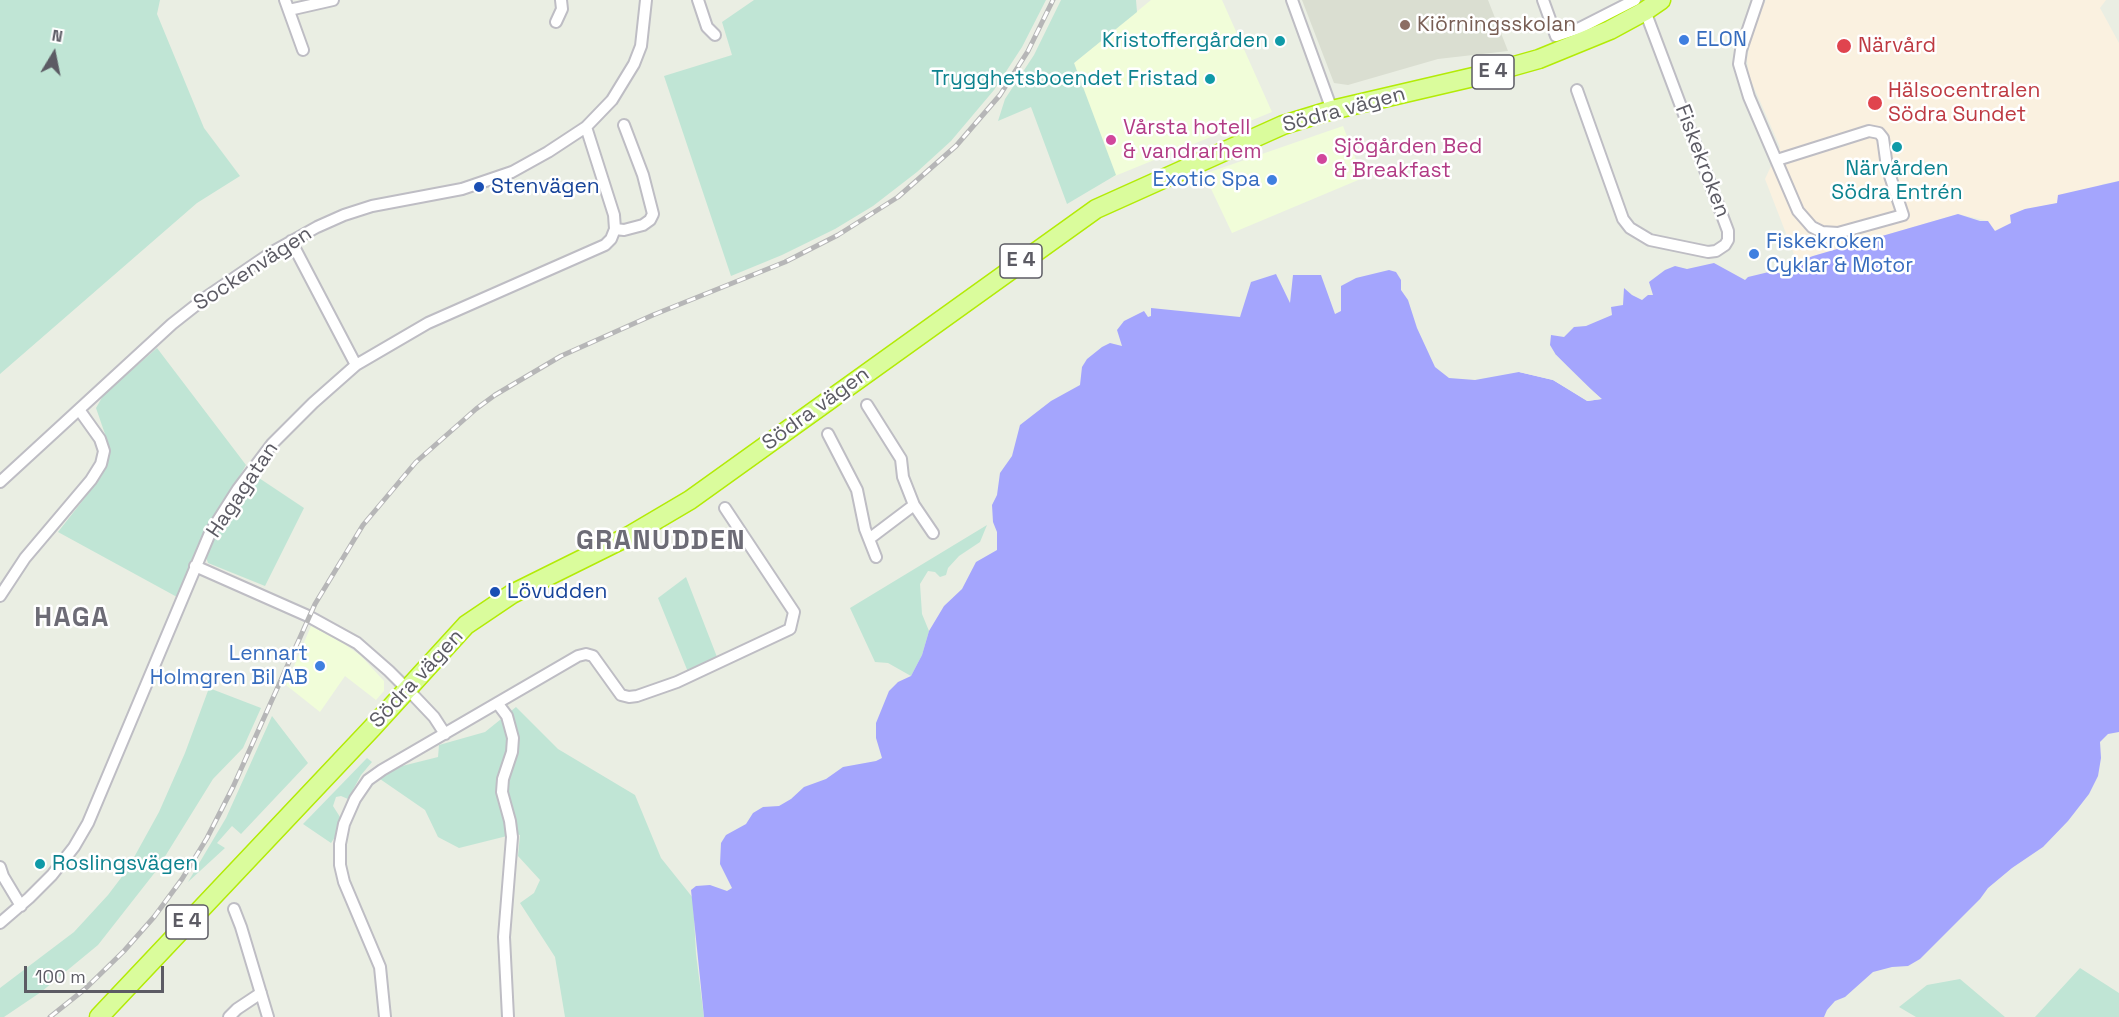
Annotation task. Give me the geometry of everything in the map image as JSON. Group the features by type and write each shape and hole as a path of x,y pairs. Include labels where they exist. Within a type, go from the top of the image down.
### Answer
{"highway":[{"name":"Södra vägen","path":"99,1017 466,625 512,594 629,536 690,500 1096,208 1283,125 1332,110 1471,78 1539,59 1586,41 1640,6 1661,0"}],"street":[{"path":"303,50 287,5 333,0"},
{"path":"556,21 562,9 561,0"},
{"name":"Sockenvägen","path":"0,482 80,411 172,324 246,269 291,241 344,215 372,206 462,189 512,172 586,127 612,100 634,64 641,46 645,0"},
{"path":"698,0 707,27 715,35"},
{"path":"1292,0 1332,110"},
{"path":"1543,0 1556,36 1640,6"},
{"path":"1758,0 1741,50 1739,64 1749,97 1798,211 1812,227 1822,232 1838,233 1903,215 1887,167 1879,133 1869,131 1777,160"},
{"name":"Fiskekroken","path":"1577,90 1623,219 1630,228 1650,240 1707,252 1716,251 1725,245 1728,240 1728,231 1640,6"},
{"path":"586,127 614,215 615,229 624,230 643,225 650,220 653,214 646,186 624,125"},
{"name":"Hagagatan","path":"0,923 52,875 74,847 88,823 210,534 260,459 290,424 356,365 454,310 605,245 612,239 615,229"},
{"path":"291,241 356,365"},
{"path":"867,405 901,459 903,477 914,505 933,533"},
{"path":"0,596 25,558 91,480 101,464 104,450 100,439 80,411"},
{"path":"828,434 857,490 869,539 876,557"},
{"path":"869,539 914,505"},
{"path":"385,1017 381,967 344,882 340,854 344,824 355,800 368,780 578,656 586,654 593,656 621,695 638,696 687,677 790,629 794,612 725,508"},
{"path":"195,566 308,616 342,634 375,658 407,689 434,717 445,734"},
{"path":"498,704 507,716 513,738 512,752 503,779 502,792 512,837 504,937 508,1017"},
{"path":"0,867 21,906"},
{"path":"234,909 268,1017"},
{"path":"229,1017 261,993"}],"shaded area":[{"path":"0,0 160,0 157,14 204,128 240,176 197,203 0,374"},
{"path":"754,0 1046,0 1022,47 994,90 951,141 917,172 873,206 835,229 782,255 731,276 664,76 732,55 722,22"},
{"path":"1061,0 1136,0 1137,12 1074,63 1116,175 1067,204 1031,107 998,121 1005,99 1034,55"},
{"path":"1151,0 1222,0 1272,112 1110,178 1074,63"},
{"name":"Kiörningsskolan","path":"1302,0 1488,0 1508,51 1438,59 1348,85 1334,83"},
{"path":"1766,0 2106,0 2100,8 2119,43 2119,181 2103,184 2058,203 2025,209 2011,215 2011,223 1994,231 1988,221 1958,214 1797,262 1765,179 1780,147 1749,76 1747,60 1751,36"},
{"path":"1343,126 1363,178 1232,233 1204,174"},
{"path":"157,348 246,465 198,548 177,597 58,532 101,477 109,458 106,437 96,408 104,394"},
{"path":"253,474 304,508 265,586 208,563 205,554"},
{"path":"987,525 980,542 959,556 948,568 946,575 940,577 935,572 928,571 920,584 922,614 929,631 922,655 911,676 888,663 875,662 850,608"},
{"path":"686,577 717,657 688,672 658,598"},
{"path":"311,626 343,643 361,656 384,681 384,691 376,700 345,676 320,712 286,685"},
{"path":"209,688 261,708 243,748 213,779 156,871 98,945 41,992 4,1017 0,1017 0,988 74,932 108,895 127,870 159,812 185,753"},
{"path":"516,707 558,749 635,795 661,858 693,898 696,954 704,1017 565,1017 555,957 520,903 534,893 540,880 518,856 520,835 515,834 459,848 438,837 425,810 380,779 394,768 438,757 439,745 485,732"},
{"path":"272,716 308,763 241,834 232,826 217,843 225,848 188,882 226,818"},
{"path":"367,758 372,762 361,775 348,799 341,796 336,797 333,806 340,817 337,834 331,843 303,824"},
{"path":"2080,968 2119,993 2119,1017 2035,1017"},
{"path":"1960,979 2005,1017 1916,1017 1899,1007 1927,985"}],"water":[{"path":"2119,181 2119,732 2108,734 2100,742 2101,758 2098,776 2089,794 2068,821 2043,847 1988,888 1980,899 1920,959 1908,966 1873,972 1845,997 1835,1001 1824,1017 704,1017 691,890 696,886 710,885 727,891 732,888 720,864 721,843 726,835 746,824 753,813 763,807 779,806 804,787 826,779 843,767 882,758 876,738 876,723 889,691 898,682 911,676 922,655 929,631 944,606 962,589 976,562 997,550 997,532 993,522 992,505 997,495 1000,473 1012,456 1020,425 1051,401 1080,385 1082,367 1087,359 1102,347 1110,343 1122,346 1117,330 1124,321 1144,311 1148,317 1151,316 1151,308 1240,317 1251,282 1276,274 1290,303 1293,275 1321,275 1335,314 1341,311 1341,286 1356,278 1389,270 1396,272 1401,280 1401,290 1408,300 1417,328 1435,367 1449,378 1475,380 1519,372 1553,380 1588,401 1601,399 1556,355 1550,345 1551,335 1564,337 1574,327 1586,326 1612,315 1611,307 1623,305 1624,288 1642,300 1648,295 1653,295 1649,282 1665,270 1675,266 1687,269 1714,263 1745,280 1748,277 1773,271 1784,275 1793,271 1797,262 1813,256 1958,214 1980,221 1988,221 1995,231 2011,223 2010,215 2025,209 2057,203 2058,195"}],"pier":[{"path":"1556,355 1602,399 1587,401 1553,380 1519,372 1524,370 1554,377 1588,398 1595,397 1553,356"}],"railway":[{"path":"50,1017 85,989 124,951 154,917 182,879 207,838 233,787 315,604 363,525 416,462 495,395 561,356 653,315 785,262 838,235 898,197 956,146 1000,95 1028,51 1053,0"}],"place":[{"name":"Kiörningsskolan","path":"1405,25"},
{"name":"ELON","path":"1684,40"},
{"name":"Kristoffergården","path":"1280,41"},
{"name":"Närvård","path":"1844,46"},
{"name":"Trygghetsboendet Fristad","path":"1210,79"},
{"name":"Hälsocentralen Södra Sundet","path":"1875,103"},
{"name":"Vårsta hotell & vandrarhem","path":"1111,140"},
{"name":"Närvården Södra Entrén","path":"1897,147"},
{"name":"Sjögården Bed & Breakfast","path":"1322,159"},
{"name":"Exotic Spa","path":"1272,180"},
{"name":"Stenvägen","path":"479,187"},
{"name":"Fiskekroken Cyklar & Motor","path":"1754,254"},
{"name":"Lövudden","path":"495,592"},
{"name":"Lennart Holmgren Bil AB","path":"320,666"},
{"name":"Roslingsvägen","path":"40,864"}],"district":[{"name":"GRANUDDEN","path":"661,542"},
{"name":"HAGA","path":"72,619"}]}
